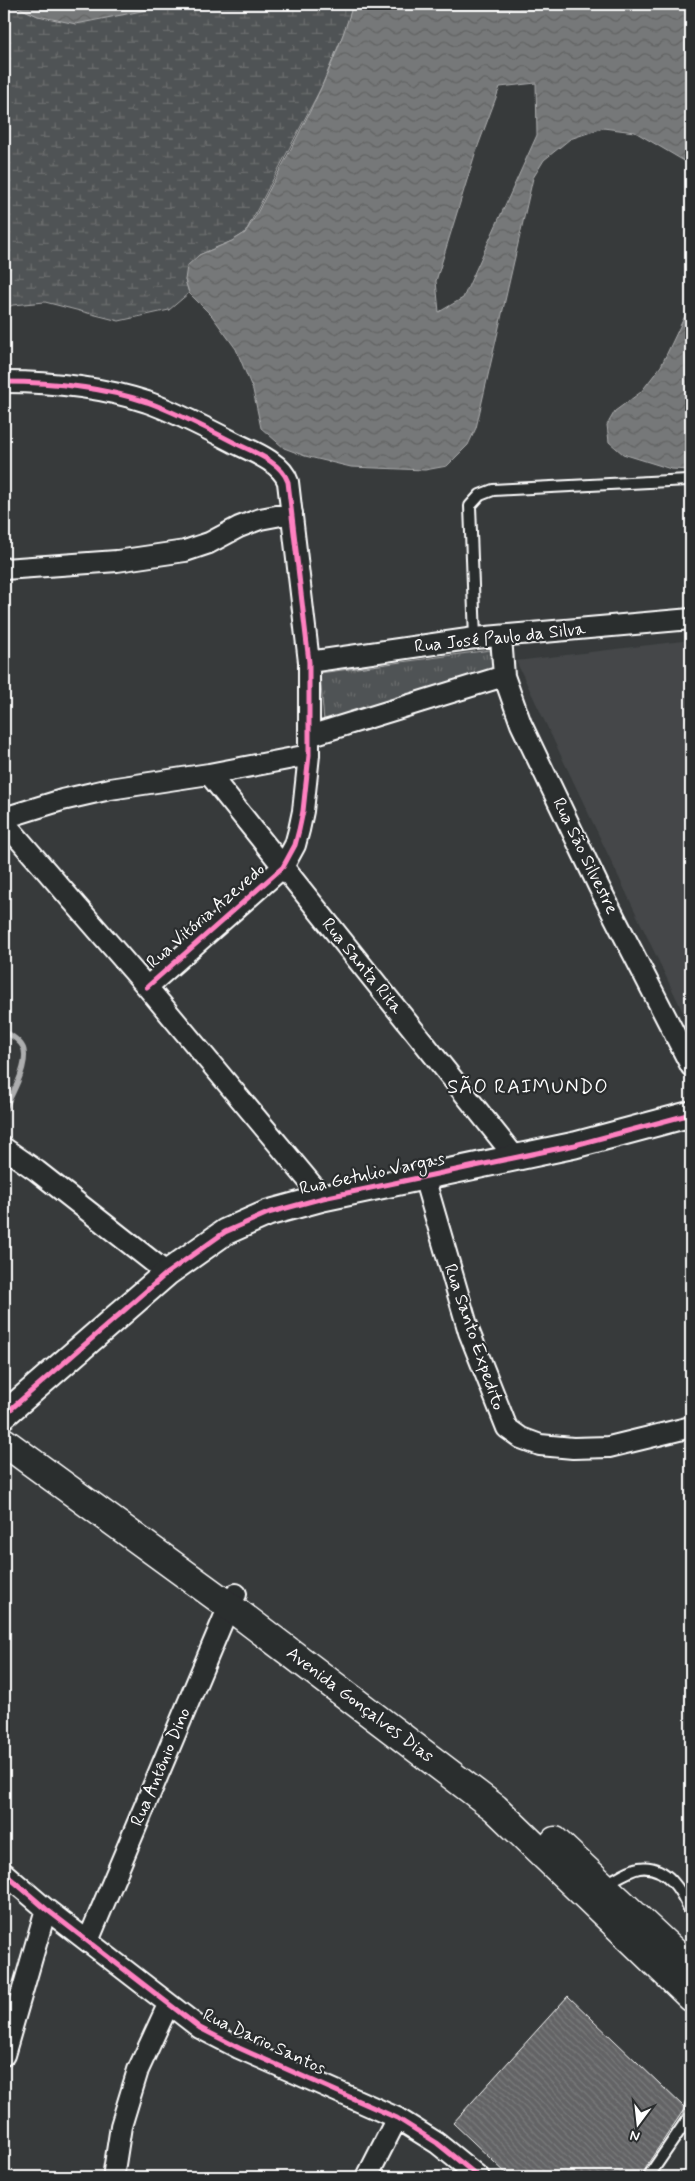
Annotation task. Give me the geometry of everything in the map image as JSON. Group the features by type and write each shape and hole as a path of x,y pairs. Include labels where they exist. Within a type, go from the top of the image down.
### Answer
{"main road":[{"name":"Avenida Gonçalves Dias","path":"4,1422 495,1808 691,1997"},
{"name":"Avenida Gonçalves Dias","path":"4,1442 232,1600 493,1789 604,1885 688,1965"},
{"path":"619,1927 628,1921 636,1923 670,1954 688,1965"}],"street":[{"name":"Rua Vitória Azevedo","path":"4,382 61,384 100,390 147,402 184,417 251,450 281,471 288,482 309,662 309,746 303,811 295,846 283,867 147,986"},
{"path":"4,569 117,561 185,551 209,543 238,527 260,519 292,513"},
{"name":"Rua José Paulo da Silva","path":"309,662 475,638 691,619"},
{"name":"Rua São Silvestre","path":"501,637 504,676 521,724 561,809 691,1066"},
{"path":"4,818 62,800 100,791 210,774 309,746 504,676"},
{"name":"Rua Santa Rita","path":"210,774 515,1157"},
{"path":"4,822 147,986 323,1198"},
{"name":"Rua Getulio Vargas","path":"4,1415 167,1273 225,1232 268,1213 323,1198 575,1145 691,1114"},
{"path":"4,1148 37,1171 167,1273"},
{"name":"Rua Santo Expedito","path":"424,1177 469,1332 506,1428 521,1438 540,1445 573,1448 609,1447 691,1427"},
{"name":"Rua Antônio Dino","path":"88,1941 232,1600"},
{"name":"Rua Dario Santos","path":"4,1873 46,1909 200,2028 239,2048 397,2118 437,2143 479,2177"},
{"path":"4,2055 46,1909"},
{"path":"115,2177 114,2171 122,2126 138,2070 168,2005"},
{"path":"367,2177 397,2118"}],"lane":[{"path":"475,638 470,506 480,495 493,490 688,480"},
{"path":"604,1885 640,1868 656,1870 669,1876 685,1899 691,1913"},
{"path":"648,2177 689,2117 691,2105"}],"shaded area":[{"path":"691,640 691,1024 689,1025 516,661"}],"green space":[{"path":"4,4 11,4 38,16 177,4 353,4 347,25 321,88 245,233 232,241 199,255 185,280 189,293 169,310 119,321 45,302 13,305 4,309"},
{"path":"490,650 494,671 324,722 320,673"}],"water":[{"path":"11,4 177,4 76,24 38,16"},
{"path":"353,4 691,4 691,165 635,132 603,128 570,139 544,160 533,178 476,428 468,445 447,466 425,470 351,467 305,456 284,448 261,428 253,390 236,349 212,316 189,293 185,280 187,266 199,255 232,241 245,233 309,113 344,32","holes":["536,83 537,135 463,298 439,312 436,281 475,154 500,87"]},
{"path":"691,303 691,470 671,469 623,454 609,442 607,425 615,411 641,392 661,366"}],"building":[{"path":"568,1996 684,2107 639,2177 510,2177 453,2123"}],"waterway":[{"path":"4,1031 21,1044 25,1057 18,1081 4,1111"}],"cycle path":[{"path":"4,382 76,386 130,397 159,406 259,455 280,469 288,482 309,662 309,755 303,811 295,845 283,867 147,987"},
{"path":"4,1415 167,1273 225,1232 268,1213 323,1198 575,1145 691,1114"},
{"path":"4,1873 46,1909 200,2028 239,2048 397,2118 437,2143 479,2177"}],"district":[{"name":"SÃO RAIMUNDO","path":"528,1087"}]}
